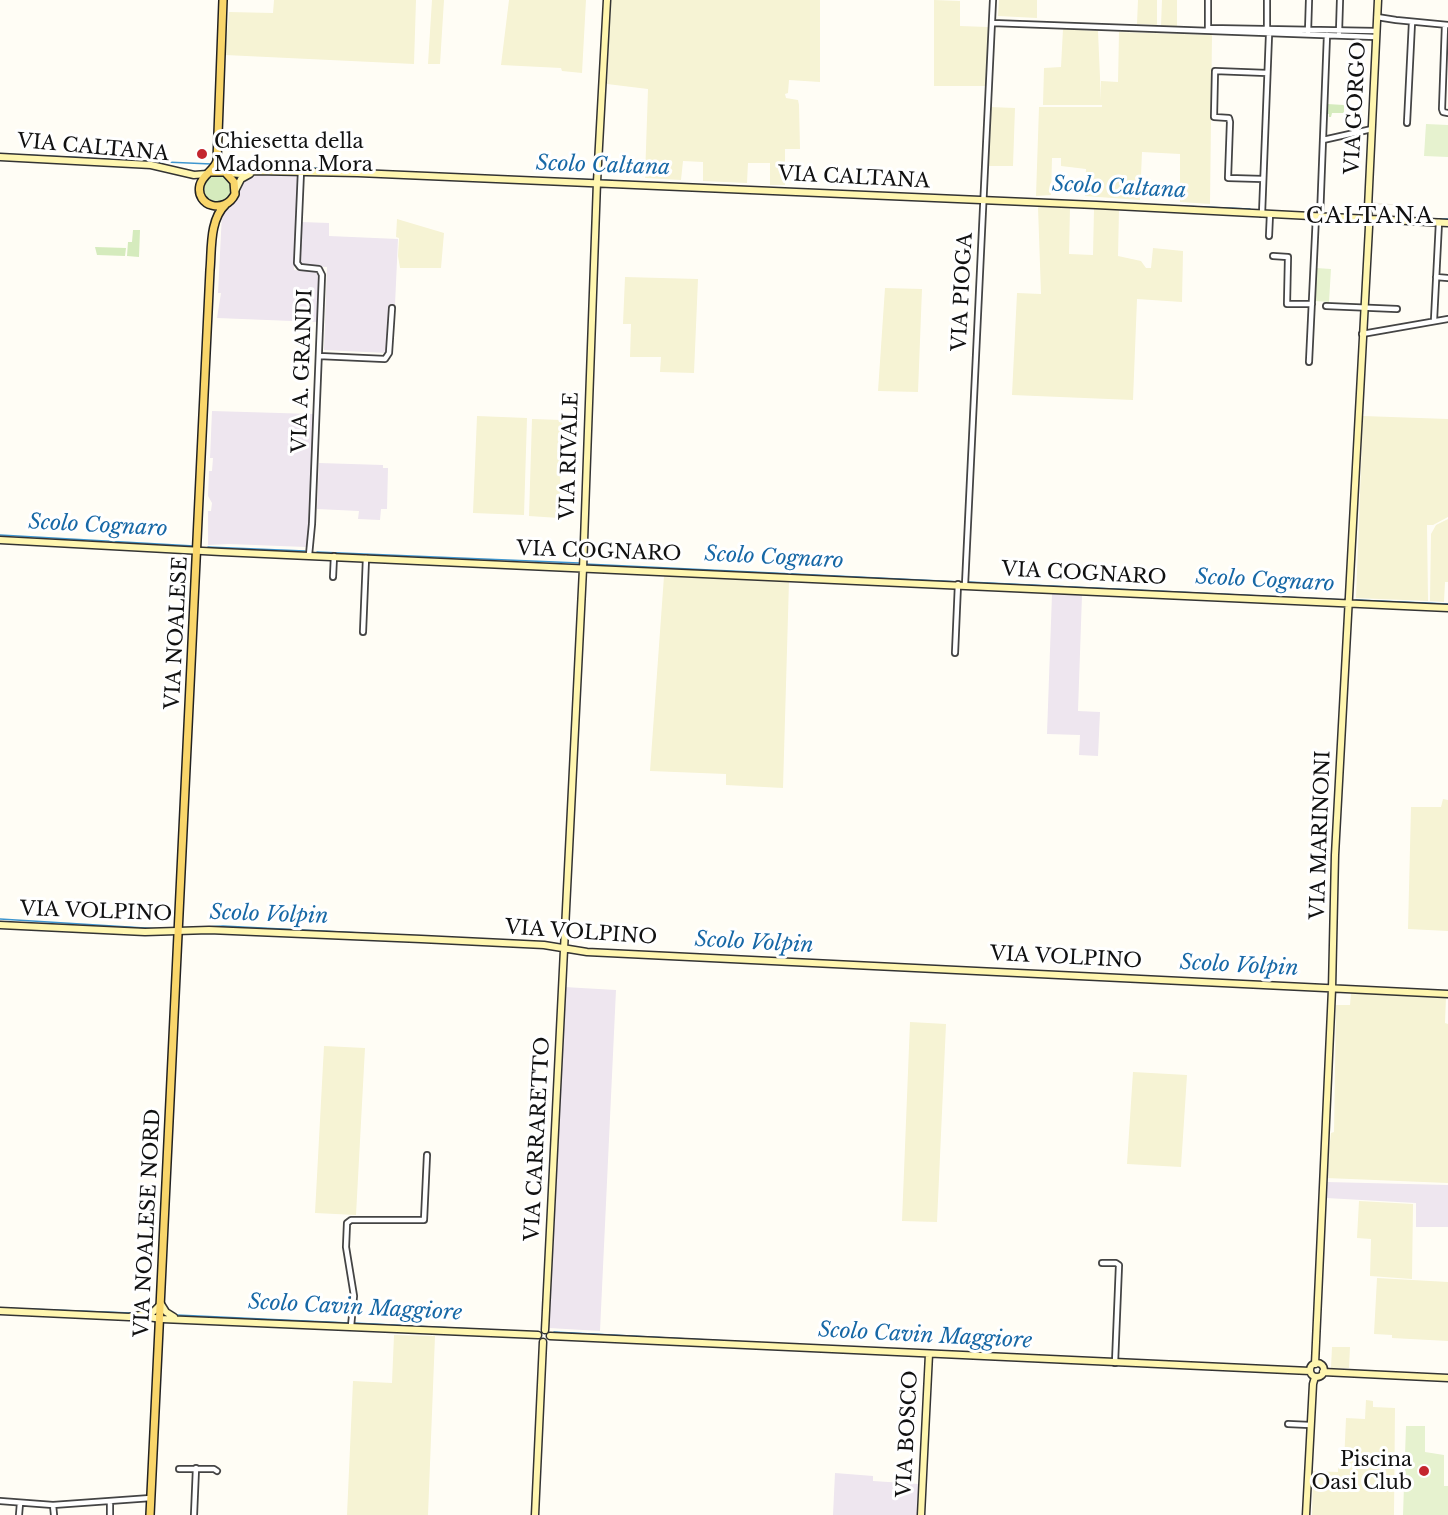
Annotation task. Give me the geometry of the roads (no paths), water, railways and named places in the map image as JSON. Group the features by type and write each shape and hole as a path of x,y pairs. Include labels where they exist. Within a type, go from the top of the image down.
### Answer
{"main road":[{"path":"200,189 202,180 217,161 223,0"},
{"path":"218,146 221,163 234,182 236,191"},
{"path":"209,173 218,171 227,173"},
{"name":"VIA NOALESE","path":"200,189 210,207 214,228"},
{"name":"VIA NOALESE","path":"178,932 209,281 214,228 221,209 232,199 236,191"},
{"path":"205,201 215,206 226,204"},
{"name":"VIA NOALESE NORD","path":"150,1515 178,932"}],"street":[{"name":"VIA RIVALE","path":"564,946 607,0"},
{"name":"VIA PIOGA","path":"955,653 962,584 993,0"},
{"path":"1208,0 1208,30"},
{"path":"1262,214 1267,0"},
{"path":"1308,32 1309,0"},
{"path":"1339,33 1340,0"},
{"name":"VIA GORGO","path":"1369,218 1378,0"},
{"path":"1377,16 1446,25 1446,64 1442,109 1443,112 1448,113"},
{"path":"992,22 1376,34"},
{"path":"1407,123 1412,22"},
{"path":"1308,32 1327,35 1339,33"},
{"path":"1309,362 1327,35"},
{"path":"1263,179 1228,178 1230,122 1229,118 1215,117 1215,71 1267,72"},
{"path":"1323,140 1372,129"},
{"name":"VIA CALTANA","path":"0,157 151,165 197,175 209,173"},
{"path":"236,191 242,180 250,173 259,171"},
{"name":"VIA CALTANA","path":"227,173 301,171 597,181 1448,223"},
{"name":"VIA A. GRANDI","path":"301,171 297,262 300,267 321,271 309,555"},
{"name":"VIA CALTANA","path":"183,173 195,179 200,189"},
{"path":"1269,236 1270,214"},
{"name":"VIA MARINONI","path":"1315,1364 1332,989 1335,855 1369,218"},
{"path":"1434,320 1439,222"},
{"path":"1273,256 1288,257 1287,304 1312,304"},
{"path":"1437,277 1448,278"},
{"path":"1326,306 1397,309"},
{"path":"319,356 386,358 389,353 392,308"},
{"path":"1362,334 1448,319"},
{"name":"VIA COGNARO","path":"0,540 1448,608"},
{"path":"333,577 334,556"},
{"path":"363,632 366,558"},
{"name":"VIA VOLPINO","path":"0,925 178,932 236,931 564,946 587,952 1448,994"},
{"name":"VIA CARRARETTO","path":"548,1333 564,946"},
{"path":"352,1324 354,1296 346,1248 347,1222 351,1220 424,1220 427,1155"},
{"path":"1102,1263 1116,1263 1119,1266 1115,1360"},
{"path":"140,1316 152,1313 161,1304 169,1315 177,1319"},
{"path":"0,1311 352,1324 538,1335 540,1331 929,1354 1115,1360 1321,1376 1323,1372 1448,1378"},
{"path":"152,1313 160,1318"},
{"path":"160,1318 169,1315"},
{"path":"543,1342 548,1340 548,1333"},
{"path":"535,1515 543,1342 538,1335"},
{"name":"VIA BOSCO","path":"921,1515 929,1354"},
{"path":"1306,1515 1311,1366 1315,1364 1321,1366 1323,1372"},
{"path":"1288,1424 1310,1425"},
{"path":"194,1515 196,1468"},
{"path":"179,1469 196,1468 217,1471"},
{"path":"0,1501 53,1505 152,1498"},
{"path":"110,1515 111,1501"},
{"path":"19,1515 20,1503"},
{"path":"53,1505 54,1515"}],"waterway":[{"name":"Scolo Caltana","path":"0,154 89,158"},
{"name":"Scolo Caltana","path":"98,159 211,164"},
{"name":"Scolo Caltana","path":"225,164 353,170"},
{"name":"Scolo Caltana","path":"487,176 596,180"},
{"name":"Scolo Caltana","path":"600,180 674,184"},
{"name":"Scolo Caltana","path":"1017,199 1250,209"},
{"name":"Scolo Caltana","path":"1441,219 1448,219"},
{"name":"Scolo Cognaro","path":"0,535 194,546"},
{"name":"Scolo Cognaro","path":"208,547 305,551"},
{"name":"Scolo Cognaro","path":"317,552 579,563"},
{"name":"Scolo Cognaro","path":"585,564 962,582"},
{"name":"Scolo Cognaro","path":"968,582 1345,600"},
{"name":"Scolo Cognaro","path":"1356,600 1448,604"},
{"name":"Scolo Volpin","path":"0,919 161,929"},
{"name":"Scolo Volpin","path":"185,928 223,926 381,934"},
{"name":"Scolo Volpin","path":"551,943 561,945"},
{"name":"Scolo Volpin","path":"625,951 788,959"},
{"name":"Scolo Volpin","path":"1398,989 1448,991"},
{"name":"Scolo Cavin Maggiore","path":"0,1308 131,1313"},
{"name":"Scolo Cavin Maggiore","path":"177,1315 349,1323"},
{"name":"Scolo Cavin Maggiore","path":"353,1323 534,1332"},
{"name":"Scolo Cavin Maggiore","path":"554,1332 825,1346"}],"place":[{"name":"Chiesetta della Madonna Mora","path":"202,154"},
{"name":"Piscina Oasi Club","path":"1424,1471"}],"district":[{"name":"CALTANA","path":"1370,217"}]}
